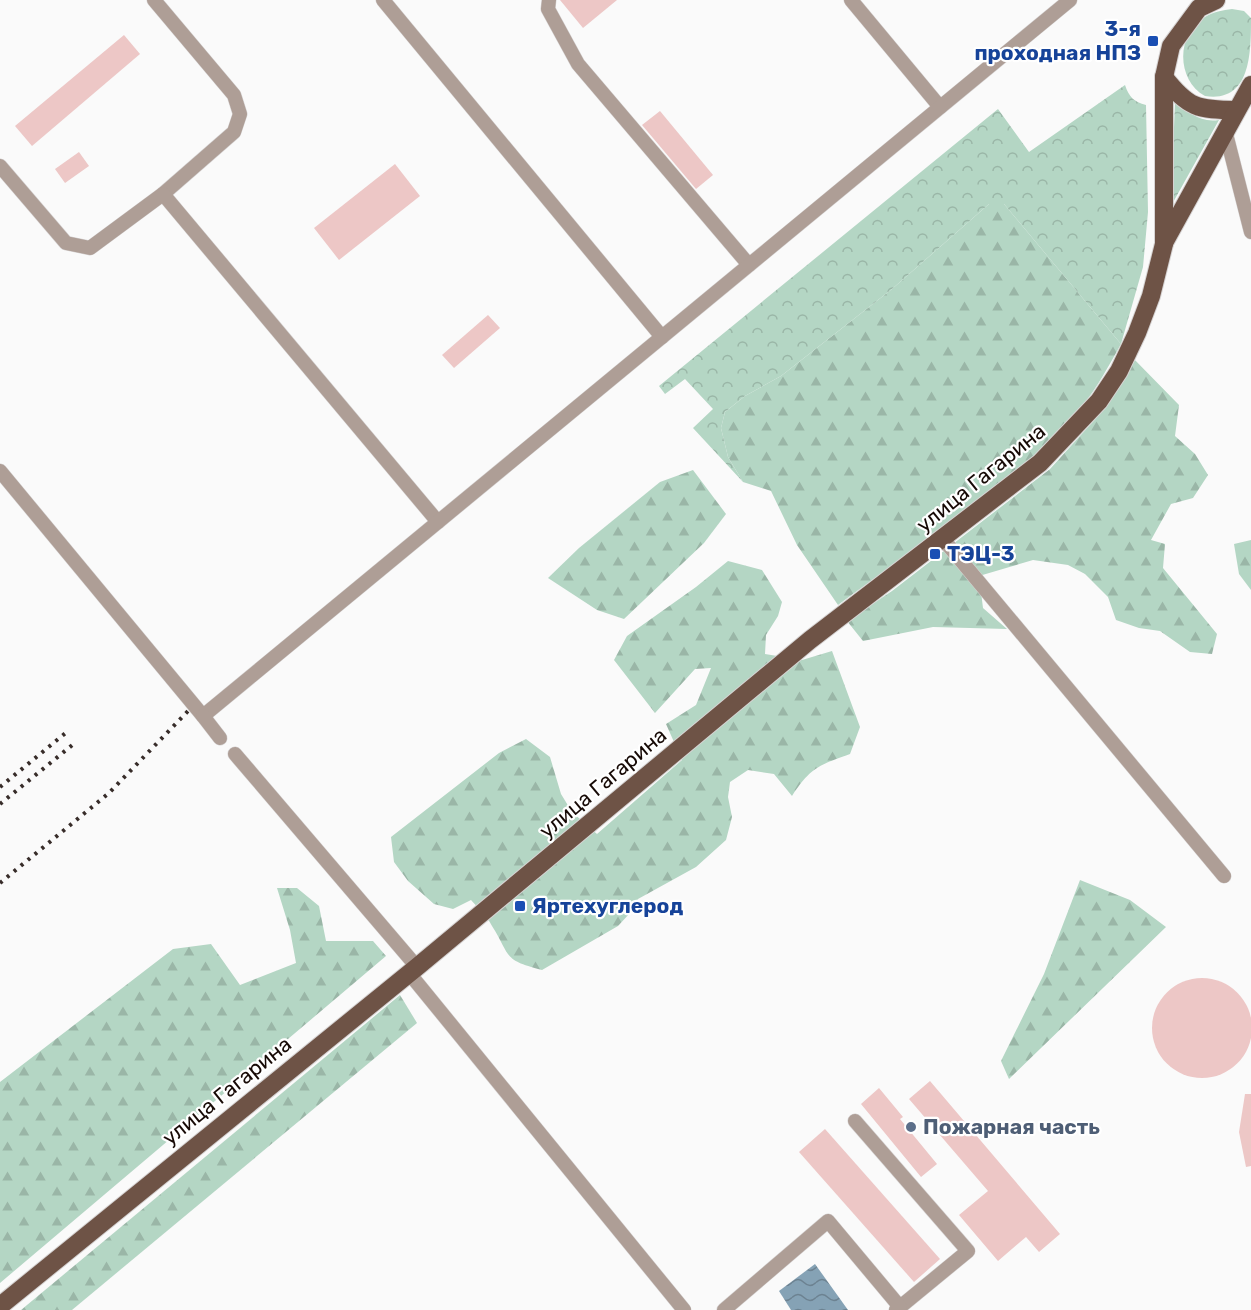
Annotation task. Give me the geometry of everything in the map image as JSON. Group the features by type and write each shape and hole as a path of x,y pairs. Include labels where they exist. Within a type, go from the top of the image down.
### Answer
{"main road":[{"name":"улица Гагарина","path":"0,1306 413,970 810,640 1040,464 1099,401 1119,371 1137,333 1151,296 1164,244 1164,77 1171,46 1197,4 1216,0"},
{"path":"1164,77 1182,100 1208,110 1236,110"},
{"name":"улица Гагарина","path":"1164,244 1251,85"}],"street":[{"path":"0,166 66,243 90,248 163,194 234,132 240,114 234,95 154,0"},
{"path":"383,0 662,337"},
{"path":"549,0 548,9 578,64 749,265"},
{"path":"851,0 940,107"},
{"path":"203,716 1070,0"},
{"path":"1225,130 1251,232"},
{"path":"163,194 438,522"},
{"path":"0,471 220,738"},
{"path":"943,539 1224,876"},
{"path":"235,754 413,970 684,1310"},
{"path":"724,1310 828,1221 898,1308 968,1251 855,1121"}],"green space":[{"path":"1232,9 1244,11 1251,18 1249,60 1245,73 1240,84 1232,92 1220,96 1205,96 1195,89 1189,79 1183,56 1185,45 1195,24 1211,14"},
{"path":"1125,85 1132,98 1146,105 1148,212 1143,267 1121,344 1004,204 989,204 892,289 781,376 745,396 725,412 721,428 728,457 743,482 693,428 713,409 685,379 665,394 659,386 998,109 1029,152"},
{"path":"1175,101 1200,118 1219,120 1171,206"},
{"path":"989,204 1004,204 1121,344 1088,399 1029,461 966,512 838,605 797,545 771,491 743,482 728,457 721,428 725,412 745,396 781,376 892,289"},
{"path":"1131,356 1179,405 1175,436 1195,454 1208,475 1193,498 1171,504 1151,540 1165,544 1163,568 1217,634 1212,654 1190,652 1160,631 1139,628 1116,620 1108,597 1085,574 1068,565 1033,560 979,576 983,608 1007,629 933,627 863,641 847,621 892,591 1050,469 1099,415"},
{"path":"693,470 726,514 704,543 624,619 597,610 548,578 579,548 660,482"},
{"path":"1251,540 1251,590 1239,574 1234,544"},
{"path":"728,561 762,570 782,602 778,616 766,635 765,654 802,660 832,651 860,727 850,754 830,761 810,773 792,796 774,774 748,770 730,782 728,797 732,817 726,840 696,867 638,899 630,913 618,926 542,970 514,960 488,919 471,900 453,909 434,904 408,881 394,862 391,837 499,753 526,739 550,757 561,794 572,812 597,834 682,760 666,724 696,705 711,668 695,669 655,713 614,660 627,636"},
{"path":"1080,880 1130,900 1166,927 1009,1079 1001,1061 1044,974"},
{"path":"277,888 297,888 319,906 326,941 373,941 386,956 0,1283 0,1082 173,949 211,944 240,985 296,963 290,930"},
{"path":"400,995 417,1023 72,1310 21,1310"}],"water":[{"path":"815,1264 848,1310 791,1310 779,1291"}],"building":[{"path":"560,0 617,0 583,28"},
{"path":"124,35 140,54 32,146 15,126"},
{"path":"660,111 713,175 696,189 642,125"},
{"path":"79,152 89,166 65,183 55,169"},
{"path":"395,164 420,196 339,260 314,228"},
{"path":"488,315 500,328 454,368 442,355"},
{"path":"1202,978 1221,982 1237,993 1248,1009 1252,1028 1248,1047 1237,1063 1221,1074 1202,1078 1183,1074 1167,1063 1156,1047 1152,1028 1156,1009 1167,993 1183,982"},
{"path":"930,1081 1060,1234 1039,1252 1026,1237 998,1261 959,1215 988,1191 909,1099"},
{"path":"879,1088 903,1117 900,1119 937,1164 921,1177 861,1104"},
{"path":"1245,1094 1251,1094 1251,1166 1246,1167 1239,1132"},
{"path":"825,1129 940,1259 914,1282 799,1152"}],"railway":[{"path":"0,883 109,793 189,710"},
{"path":"0,787 68,731"},
{"path":"0,804 76,742"}],"place":[{"name":"3-я проходная НПЗ","path":"1153,41"},
{"name":"ТЭЦ-3","path":"935,554"},
{"name":"Яртехуглерод","path":"520,906"},
{"name":"Пожарная часть","path":"911,1127"}]}
